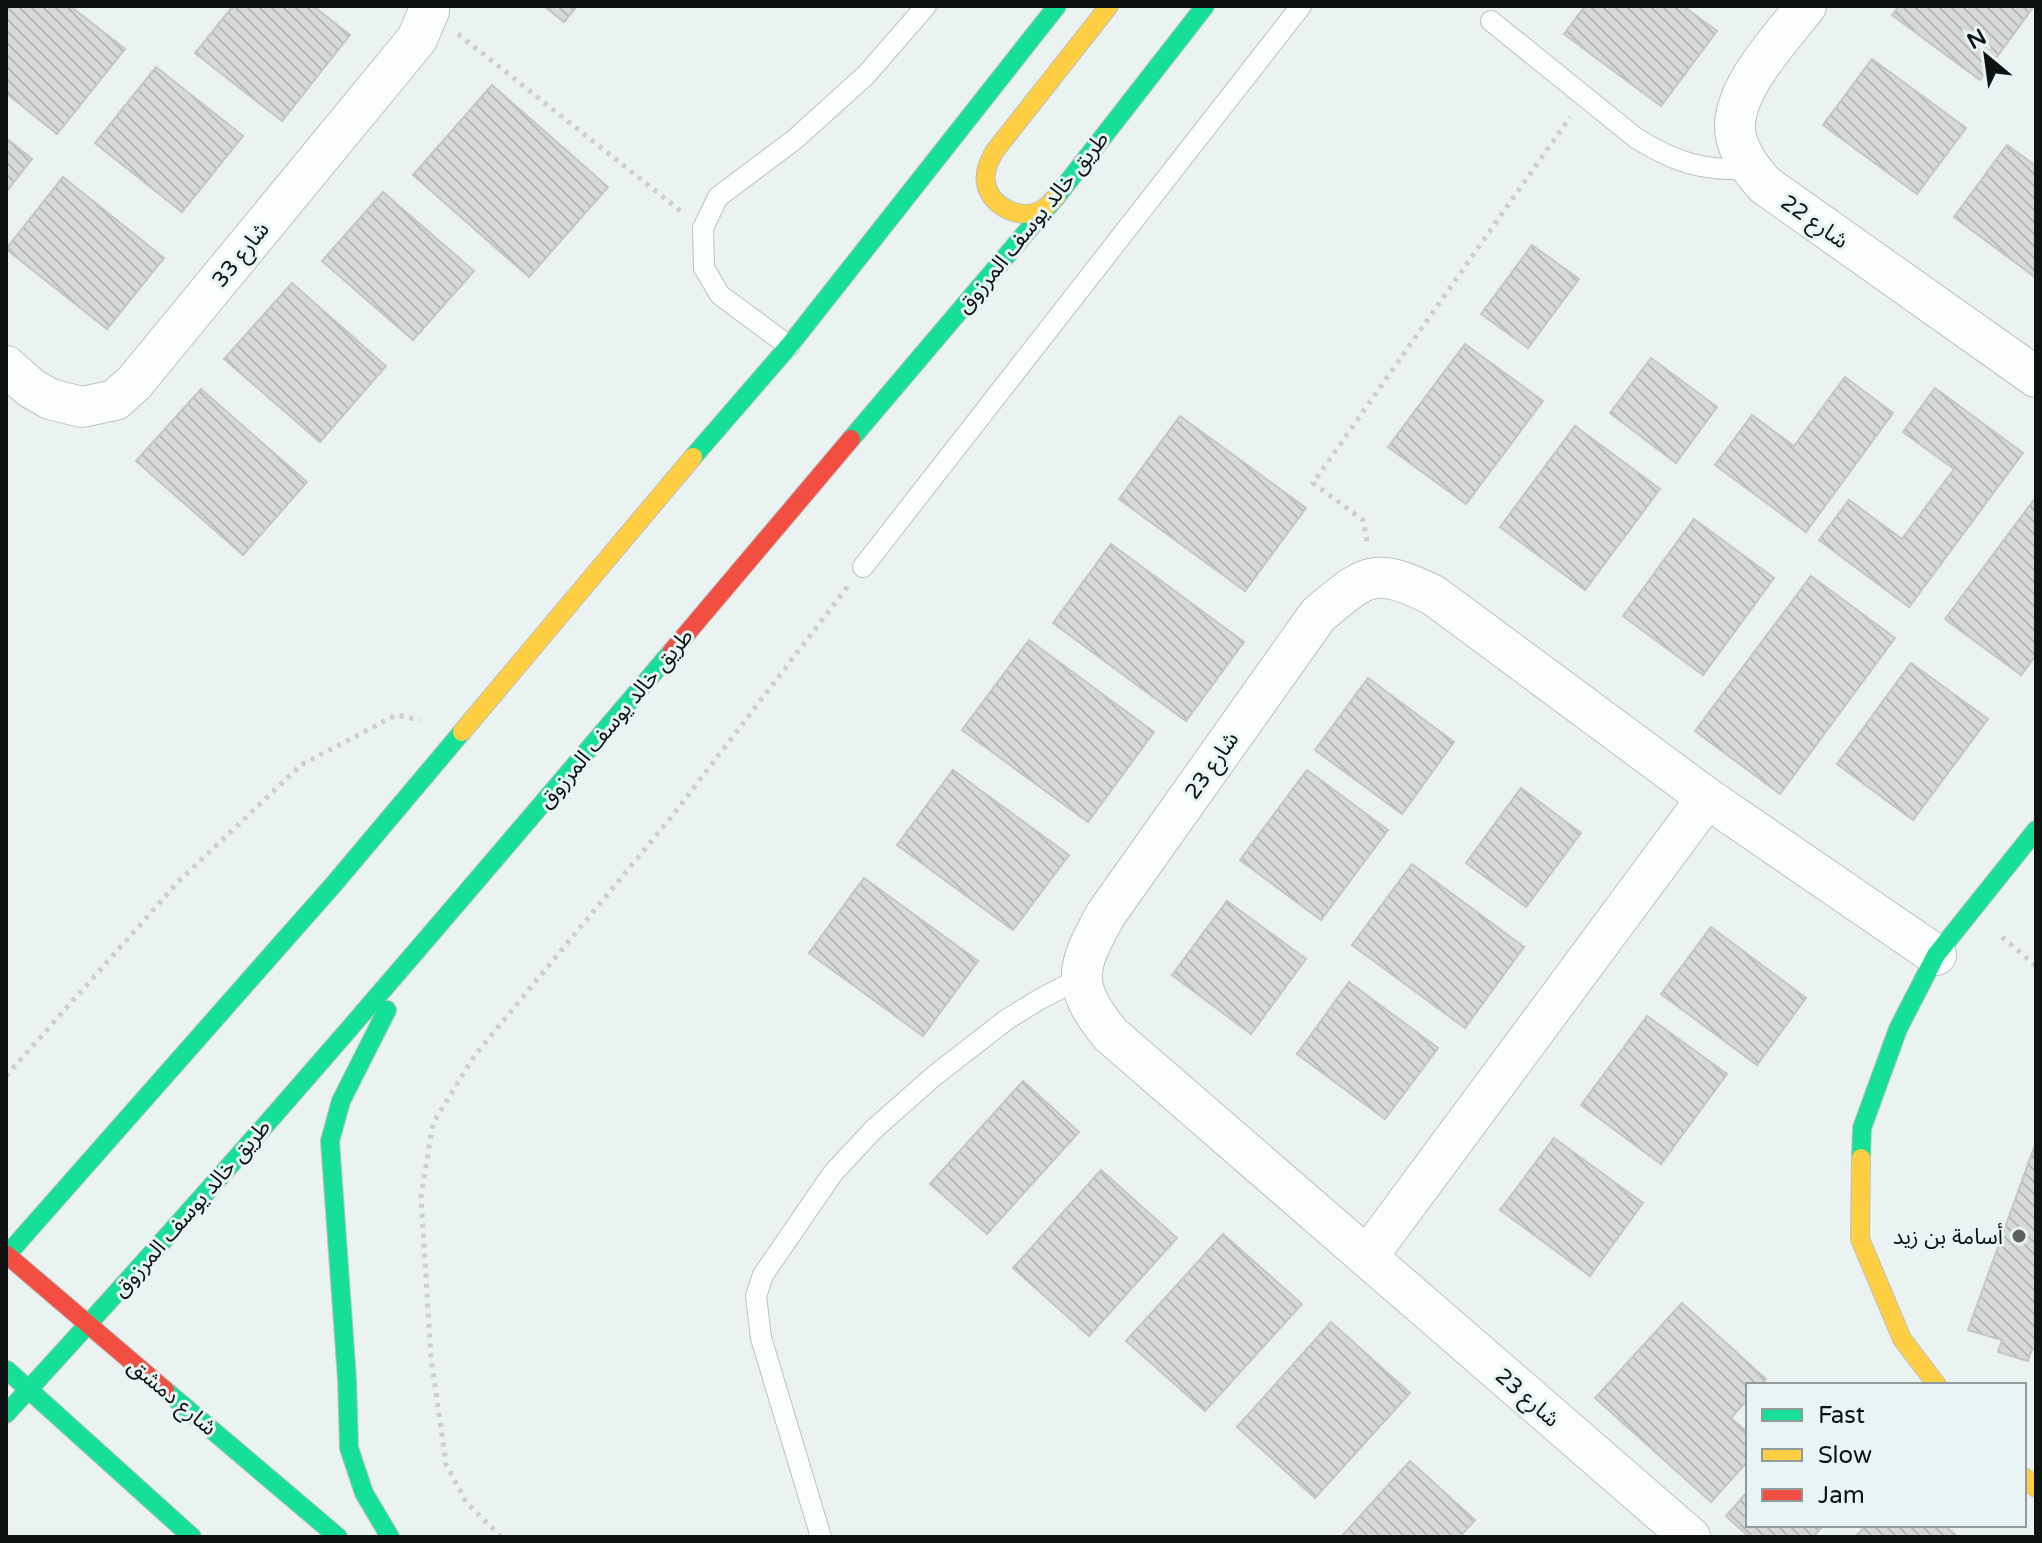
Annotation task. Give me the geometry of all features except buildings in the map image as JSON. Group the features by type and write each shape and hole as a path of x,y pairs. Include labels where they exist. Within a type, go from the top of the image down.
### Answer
{"main road":[{"path":"6,1256 334,884 789,346 1057,6"},
{"path":"1057,196 1041,210 1021,214 1001,208 988,191 986,171 994,152 1109,6"},
{"name":"طريق خالد يوسف المرزوق","path":"6,1414 426,941 1057,196 1205,6"},
{"path":"1935,1383 1902,1339 1860,1239 1862,1128 1898,1029 1936,955 2036,830"},
{"path":"390,1537 364,1493 349,1448 330,1141 341,1101 426,941"},
{"name":"شارع دمشق","path":"6,1256 338,1537"},
{"path":"6,1369 192,1537"}],"street":[{"name":"شارع 22","path":"1806,6 1743,90 1736,136 1751,169 1765,185 2036,377"},
{"name":"شارع 33","path":"6,366 31,388 50,399 82,407 115,400 134,383 417,39 429,8"},
{"path":"1374,577 1399,579 1433,595 1707,798 1936,955"},
{"name":"شارع 23","path":"1374,577 1347,591 1318,615 1106,914 1086,949 1081,978 1089,1008 1111,1035 1690,1537"},
{"path":"1367,1257 1707,798"}],"lane":[{"path":"789,346 720,295 704,268 703,228 718,197 794,140 856,85 926,6"},
{"path":"863,567 1301,6"},
{"path":"1491,21 1636,138 1661,154 1690,165 1720,170 1751,169"},
{"path":"821,1537 761,1338 756,1296 763,1275 833,1173 874,1129 934,1076 1006,1020 1081,978"}],"path":[{"path":"429,8 703,228"},
{"path":"1374,577 1363,520 1313,483 1584,97"},
{"path":"501,1537 466,1502 446,1464 431,1357 421,1197 433,1123 475,1055 673,815 863,567"},
{"path":"6,1076 179,881 301,765 396,715 464,729"}],"traffic: fast":[{"path":"693,457 789,346 1057,6"},
{"path":"851,439 1057,196 1205,6"},
{"path":"6,1414 260,1131 672,651"},
{"path":"6,1256 334,884 462,732"},
{"path":"1861,1158 1862,1128 1898,1029 1936,955 2036,830"},
{"path":"387,1010 341,1101 330,1141 349,1448 364,1493 390,1537"},
{"path":"7,1370 192,1537"},
{"path":"165,1390 338,1537"}],"traffic: slow":[{"path":"1057,196 1035,213 1008,210 989,192 987,167 994,152 1109,6"},
{"path":"462,732 693,457"},
{"path":"1861,1158 1860,1239 1902,1339 1935,1383"},
{"path":"2026,1479 2036,1488"}],"traffic: jam":[{"path":"672,651 851,439"},
{"path":"7,1255 165,1390"}],"place":[{"name":"أسامة بن زيد","path":"2019,1236"}]}
